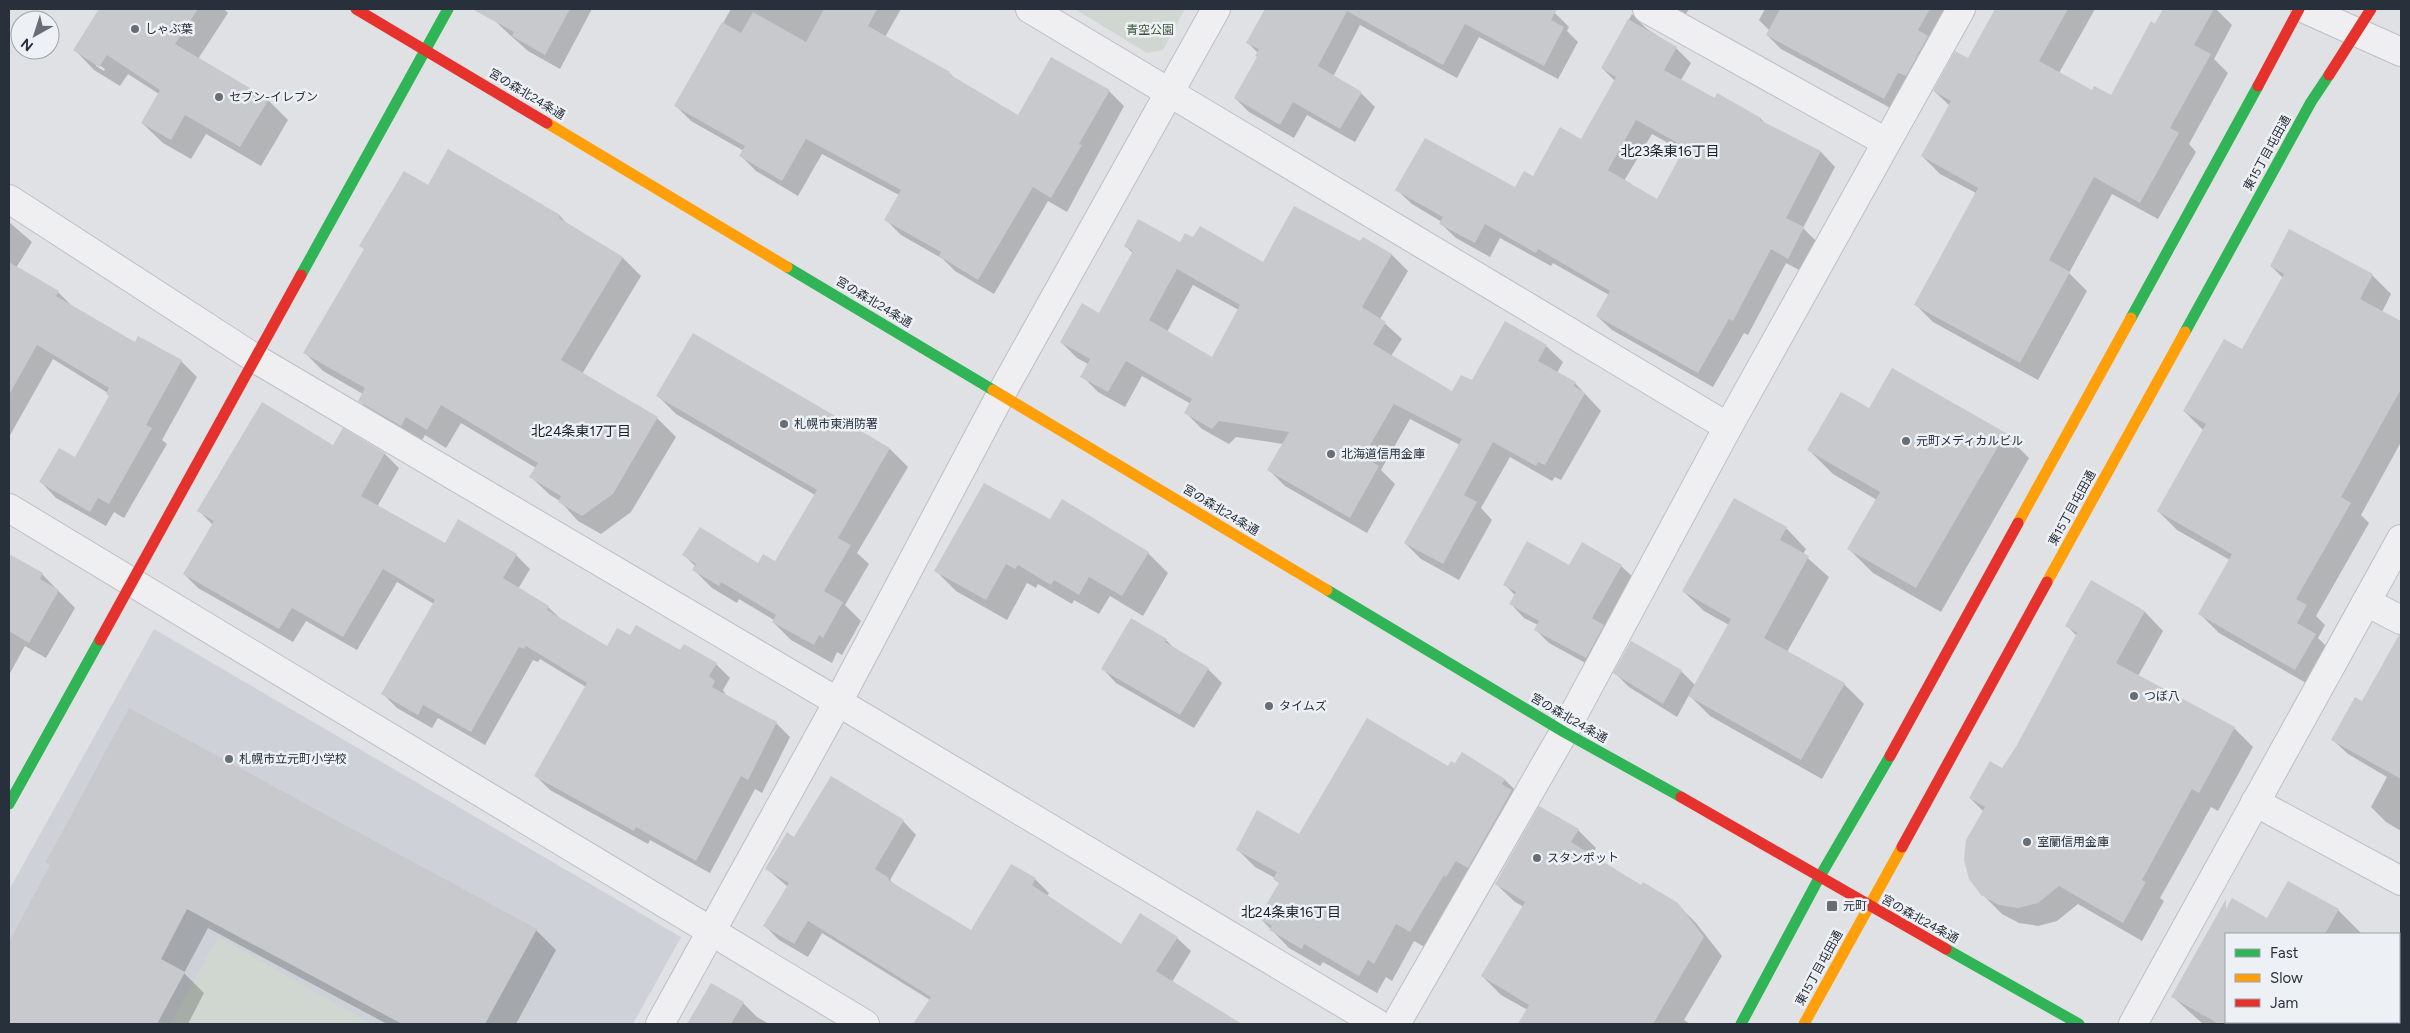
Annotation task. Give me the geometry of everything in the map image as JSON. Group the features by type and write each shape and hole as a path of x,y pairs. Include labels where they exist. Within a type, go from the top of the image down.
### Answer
{"street":[{"name":"宮の森北24条通","path":"356,9 1564,732 2079,1024"},
{"path":"9,804 448,9"},
{"path":"1030,9 1728,427"},
{"path":"660,1024 838,702 1001,394 1216,9"},
{"path":"1647,9 1886,142"},
{"path":"1396,1024 1564,732 1728,427 1961,9"},
{"path":"1741,1024 1819,878 1888,758 2264,76 2299,9"},
{"path":"2305,9 2364,20 2401,52"},
{"name":"東15丁目屯田通","path":"1804,1024 2311,102 2364,20"},
{"path":"9,198 256,359 838,702 1378,1024"},
{"path":"9,508 712,930 865,1024"},
{"path":"2133,1024 2401,539"},
{"path":"2366,602 2401,620"},
{"path":"2255,802 2401,881"}],"shaded area":[{"name":"札幌市立元町小学校","path":"154,629 681,937 633,1024 9,1024 9,890"}],"green space":[{"name":"青空公園","path":"1075,9 1185,9 1163,50 1147,53"},
{"path":"218,937 372,1024 170,1024"}],"building":[{"path":"99,9 198,9 175,44 269,99 240,147 185,115 171,140 141,123 160,90 107,55 99,67 73,50"},
{"path":"472,9 570,9 545,55 512,36 514,32"},
{"path":"824,9 877,9 868,26 950,72 949,74 1018,115 1051,57 1110,90 1079,144 1082,145 1051,198 1033,187 978,280 939,256 941,252 884,220 901,190 806,139 782,181 739,156 745,146 674,106 722,22 741,33 753,12 806,42"},
{"path":"1265,9 1557,9 1551,20 1564,27 1544,66 1465,24 1443,65 1347,11 1318,66 1362,92 1340,129 1293,102 1280,125 1234,98 1257,57 1255,56 1259,49 1246,43"},
{"path":"1780,9 1930,9 1918,30 1928,36 1906,76 1898,73 1884,99 1766,35"},
{"path":"1995,9 2068,9 2039,61 2092,90 2094,86 2111,95 2151,21 2155,24 2163,9 2214,9 2194,45 2211,54 2170,128 2179,133 2140,203 2094,177 2049,260 2070,272 2020,363 1914,305 1978,188 1921,156 1951,101 1933,91 1955,51 1968,58"},
{"path":"1628,19 1677,47 1664,70 1715,98 1717,93 1761,118 1760,120 1821,151 1786,218 1804,227 1788,259 1771,249 1733,321 1729,319 1698,373 1596,316 1610,291 1538,249 1536,253 1485,224 1475,243 1439,224 1443,217 1395,190 1425,138 1515,187 1524,171 1533,176 1560,127 1581,139 1616,77 1601,68","holes":["1636,120 1685,147 1657,199 1608,170"]},
{"path":"448,149 560,215 559,218 623,257 561,360 658,417 613,494 582,516 558,502 561,496 529,477 538,463 441,405 427,430 406,417 401,426 358,401 365,388 303,353 364,249 359,246 404,171 428,185"},
{"path":"1294,206 1360,241 1363,237 1392,254 1362,307 1386,322 1373,344 1452,391 1461,375 1472,380 1505,321 1547,345 1538,361 1576,382 1574,386 1585,393 1545,465 1538,462 1536,466 1493,442 1464,495 1477,502 1443,564 1404,543 1462,439 1394,404 1363,457 1379,466 1350,518 1267,470 1289,432 1219,421 1212,429 1184,413 1192,399 1126,361 1108,392 1080,377 1090,359 1060,342 1082,303 1099,313 1133,251 1124,246 1138,219 1180,242 1185,233 1193,237 1200,226 1263,262","holes":["1177,269 1240,305 1212,357 1149,320"]},
{"path":"2289,229 2373,274 2360,299 2401,321 2401,389 2341,497 2351,503 2296,599 2307,605 2297,623 2316,634 2295,670 2198,614 2232,554 2157,511 2206,424 2183,411 2224,339 2242,349 2284,274 2270,266"},
{"path":"9,262 59,291 56,296 135,342 138,336 182,360 146,425 152,428 109,504 98,498 90,512 39,482 59,448 75,457 109,396 106,394 109,388 37,345 9,395"},
{"path":"693,333 890,448 838,538 851,545 824,591 843,602 823,638 819,635 814,645 772,622 776,615 721,582 719,586 692,570 696,564 682,555 700,527 758,563 763,554 775,561 817,490 656,396"},
{"name":"元町メディカルビル","path":"1892,368 2006,433 1916,588 1847,549 1880,492 1807,450 1841,392 1869,408"},
{"path":"262,402 333,445 343,428 385,453 361,496 445,543 458,519 517,554 503,578 549,606 547,610 607,646 617,628 630,635 636,625 680,650 684,644 717,663 709,676 715,681 712,687 777,722 748,780 741,776 696,861 636,827 634,831 534,776 587,683 526,646 524,649 519,647 471,732 423,705 418,715 381,694 435,600 383,569 343,637 292,608 279,629 183,574 214,521 197,511"},
{"path":"984,483 1050,519 1062,499 1149,552 1122,596 1089,577 1079,595 1054,580 1051,585 1018,565 1015,569 1006,564 986,600 934,571"},
{"path":"1734,498 1787,527 1780,540 1809,556 1764,638 1845,683 1801,760 1688,696 1731,619 1682,591"},
{"path":"1527,541 1569,565 1582,542 1622,565 1592,618 1604,625 1586,658 1534,630 1539,621 1509,604 1516,592 1503,585"},
{"path":"9,554 43,573 40,579 59,590 29,643 9,631"},
{"path":"2091,580 2145,611 2116,663 2235,727 2199,793 2192,789 2142,880 2146,882 2123,923 2059,886 2038,903 2018,908 1999,905 1981,895 1969,879 1964,860 1966,840 1985,807 1969,798 1990,761 2002,768 2017,745 2077,633 2065,626"},
{"path":"1131,618 1167,639 1165,642 1209,668 1180,715 1101,669"},
{"path":"2399,635 2401,636 2401,779 2331,740 2355,697 2362,701"},
{"path":"1631,641 1682,670 1663,704 1613,673"},
{"path":"129,708 537,929 485,1024 402,1024 187,909 161,959 185,972 157,1024 9,1024 9,942 50,865 46,862"},
{"path":"1367,718 1448,766 1451,761 1455,763 1462,752 1505,779 1502,784 1512,790 1468,868 1456,861 1446,877 1444,875 1410,932 1396,924 1374,964 1368,960 1359,976 1304,944 1302,949 1269,930 1272,926 1258,918 1279,883 1273,879 1277,872 1236,850 1257,810 1299,834"},
{"path":"831,776 904,820 875,869 889,878 888,880 971,930 1011,864 1036,878 1032,885 1121,944 1140,913 1178,937 1156,971 1242,1024 913,1024 931,997 808,921 794,944 763,926 789,883 765,869 787,832 794,837"},
{"path":"1539,806 1579,829 1571,842 1641,885 1643,882 1678,903 1704,937 1653,1024 1518,1024 1529,1005 1481,976 1525,902 1495,884"},
{"path":"2288,881 2339,909 2326,933 2225,933 2226,1024 2219,1024 2171,997 2226,899 2226,909 2232,898 2267,918"},
{"path":"711,983 744,1002 731,1024 687,1024"}],"traffic: fast":[{"path":"301,275 448,9"},
{"path":"2185,332 2311,102 2329,75"},
{"path":"2131,318 2258,86"},
{"path":"787,267 993,390"},
{"path":"1327,590 1564,732 1681,797"},
{"path":"9,804 100,640"},
{"path":"1741,1024 1819,878 1890,756"},
{"path":"1946,949 2079,1024"}],"traffic: slow":[{"path":"547,123 787,267"},
{"path":"2018,523 2131,318"},
{"path":"2047,582 2185,332"},
{"path":"993,390 1327,590"},
{"path":"1804,1024 1902,847"}],"traffic: jam":[{"path":"356,9 547,123"},
{"path":"2258,86 2299,9"},
{"path":"2329,75 2371,9"},
{"path":"100,640 301,275"},
{"path":"1890,756 2018,523"},
{"path":"1902,847 2047,582"},
{"path":"1681,797 1946,949"}],"place":[{"name":"しゃぶ葉","path":"135,29"},
{"name":"セブン-イレブン","path":"219,97"},
{"name":"札幌市東消防署","path":"784,424"},
{"name":"元町メディカルビル","path":"1906,441"},
{"name":"北海道信用金庫","path":"1331,454"},
{"name":"つぼ八","path":"2134,696"},
{"name":"タイムズ","path":"1269,706"},
{"name":"札幌市立元町小学校","path":"229,759"},
{"name":"室蘭信用金庫","path":"2027,842"},
{"name":"スタンポット","path":"1537,858"},
{"name":"元町","path":"1832,906"}],"district":[{"name":"北23条東16丁目","path":"1670,151"},
{"name":"北24条東17丁目","path":"581,431"},
{"name":"北24条東16丁目","path":"1291,912"}]}
